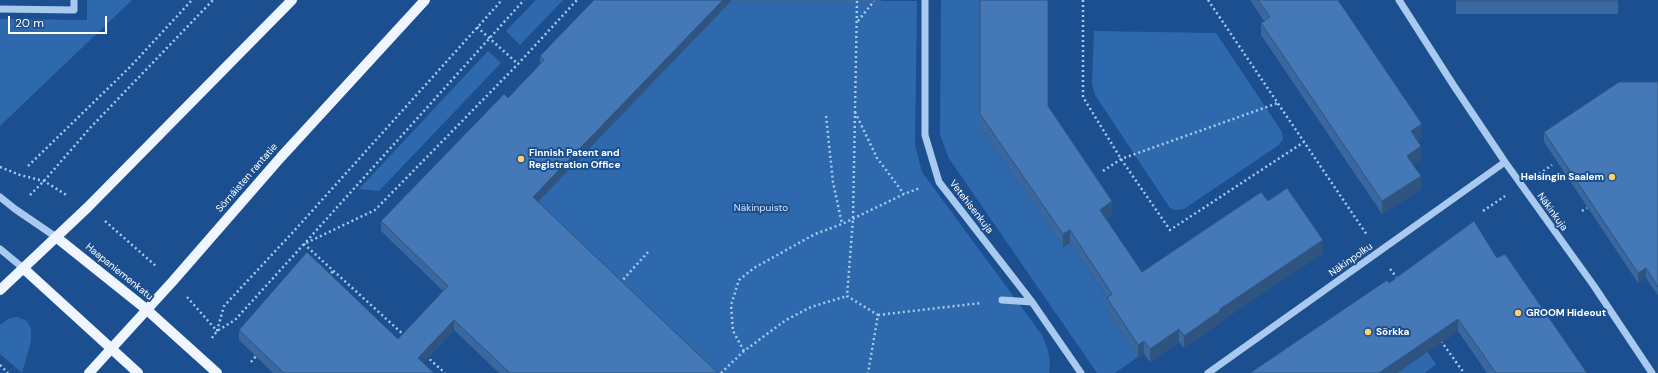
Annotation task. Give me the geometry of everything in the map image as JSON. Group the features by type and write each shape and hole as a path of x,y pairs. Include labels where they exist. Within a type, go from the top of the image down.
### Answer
{"main road":[{"path":"0,290 88,208 292,0"},
{"name":"Sörnäisten rantatie","path":"89,373 173,281 281,157 425,0"},
{"name":"Haapaniemenkatu","path":"56,237 146,310 217,373"},
{"path":"23,268 138,373"}],"street":[{"path":"0,9 74,10 74,0"},
{"name":"Vetehisenkuja","path":"925,0 925,134 939,182 1032,302 1081,373"},
{"name":"Näkinkuja","path":"1399,0 1505,162 1594,286 1652,373"},
{"name":"Näkinpolku","path":"1208,373 1379,253 1505,162"},
{"name":"Haapaniemenkatu","path":"0,196 15,209 56,237"},
{"path":"0,249 23,268"},
{"path":"1002,300 1032,302"}],"path":[{"path":"28,166 130,67 192,0"},
{"path":"44,181 90,128 213,0"},
{"path":"217,331 224,306 294,231 502,0"},
{"path":"217,331 234,320 524,0"},
{"path":"304,244 375,210 518,64 577,0"},
{"path":"1083,0 1083,97 1121,159 1170,230 1304,142"},
{"path":"1208,0 1401,284"},
{"path":"847,296 853,219 858,21 857,1"},
{"path":"858,21 874,1"},
{"path":"477,27 518,64"},
{"path":"1103,171 1121,159 1278,103"},
{"path":"855,112 877,158 904,194"},
{"path":"826,116 833,182 842,224"},
{"path":"0,167 20,175 44,181 88,208 173,281 217,331"},
{"path":"744,351 733,330 731,305 739,280 754,268 815,234 842,224 904,194 939,182"},
{"path":"1582,211 1587,208"},
{"path":"304,244 407,337"},
{"path":"618,285 648,252"},
{"path":"325,280 334,270"},
{"path":"721,373 744,351 786,320 812,307 847,296 878,315 1002,300"},
{"path":"868,373 878,315"},
{"path":"1437,335 1464,373"},
{"path":"251,362 261,351"},
{"path":"422,352 445,373"},
{"path":"0,365 8,373"}],"green space":[{"path":"87,0 132,0 0,126 0,19 87,20"},
{"path":"536,0 563,0 520,45 506,31"},
{"path":"941,0 980,0 980,127 1063,247 1070,243 1112,306 1107,311 1138,357 1115,373 1097,373 948,157 940,134"},
{"name":"Näkinpuisto","path":"731,1 917,1 915,145 922,172 1042,335 1048,350 1050,365 1049,373 517,373 464,279"},
{"path":"1094,31 1216,33 1282,132 1283,139 1279,145 1184,209 1175,210 1170,208 1095,95 1092,84"},
{"path":"488,51 501,63 379,191 359,189"},
{"path":"17,317 27,321 31,329 31,341 22,373 0,354 0,325 8,319"},
{"path":"1412,330 1436,364 1425,373 1397,373 1419,358"}],"building":[{"path":"594,0 723,0 533,197 718,373 510,373 454,320 418,358 434,373 284,373 239,330 307,252 398,339 448,286 381,221 504,94 508,98 544,60 540,56"},
{"path":"980,0 1048,0 1048,106 1112,201 1100,210 1142,272 1261,192 1268,201 1287,188 1323,240 1220,309 1220,311 1184,336 1179,329 1150,349 1144,341 1138,345 1107,298 1112,294 1070,230 1063,234 980,114"},
{"path":"1258,0 1338,0 1422,124 1411,131 1421,146 1407,156 1421,176 1382,201 1261,23 1270,17"},
{"path":"1618,0 1618,1 1456,1"},
{"name":"Helsingin Saalem","path":"1619,82 1658,82 1658,287 1646,268 1638,273 1544,132"},
{"path":"1474,221 1497,258 1505,254 1587,373 1496,373 1458,319 1379,373 1250,373 1387,280 1389,283"}],"place":[{"name":"Finnish Patent and Registration Office","path":"521,159"},
{"name":"Helsingin Saalem","path":"1612,177"},
{"name":"GROOM Hideout","path":"1518,313"},
{"name":"Sörkka","path":"1368,332"}]}
